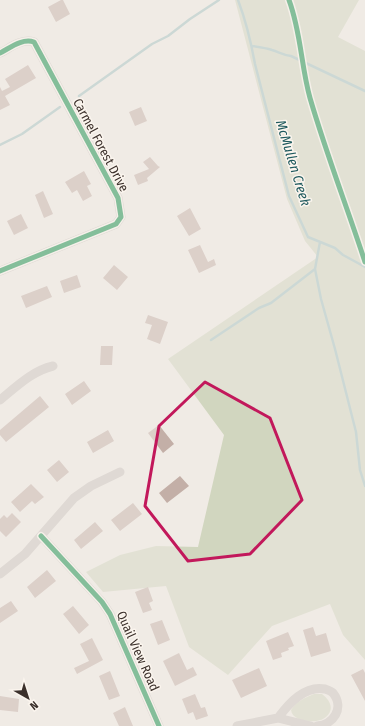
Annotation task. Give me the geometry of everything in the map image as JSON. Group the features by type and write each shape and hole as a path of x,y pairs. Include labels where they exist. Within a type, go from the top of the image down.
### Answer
{"street":[{"name":"Carmel Forest Drive","path":"0,53 23,41 28,40 34,42 118,198 121,217 116,224 0,271"},
{"path":"0,400 34,373 42,368 53,366"},
{"path":"0,574 25,554 74,498 91,486 120,472"},
{"name":"Quail View Road","path":"41,536 102,602 110,614 159,726"},
{"path":"278,718 296,697 303,693 317,688 329,690 334,693 337,700 338,710 331,721 322,726 317,726"},
{"path":"237,726 278,718 311,726"}],"highlighted area":[{"path":"205,382 270,418 302,500 250,554 188,561 145,506 159,426"}],"green space":[{"path":"235,0 359,0 338,37 365,51 365,660 343,635 330,604 272,626 228,675 189,647 166,586 103,592 86,572 120,555 156,546 198,547 224,435 168,359 318,257 305,241 287,199"},
{"path":"314,694 322,694 327,699 331,708 329,714 322,720 316,721 308,721 295,717 291,710 293,707 301,700"}],"building":[{"path":"63,0 70,14 56,22 48,7"},
{"path":"28,65 36,78 5,96 10,105 0,110 0,87 2,91 10,87 5,79"},
{"path":"141,107 147,121 135,126 129,112"},
{"path":"150,157 160,167 147,178 148,181 138,185 134,175 149,169 143,162"},
{"path":"84,171 91,184 87,186 92,196 83,201 77,190 72,193 65,182"},
{"path":"43,191 53,214 44,218 35,195"},
{"path":"190,208 201,229 189,236 177,216"},
{"path":"21,214 28,228 14,235 7,221"},
{"path":"200,245 208,262 214,259 216,265 199,273 188,250"},
{"path":"114,265 128,277 117,290 103,278"},
{"path":"77,275 81,287 64,293 60,281"},
{"path":"47,286 52,297 26,308 21,296"},
{"path":"148,315 168,322 160,344 147,339 152,325 145,323"},
{"path":"101,346 113,346 112,365 100,365"},
{"path":"84,381 91,391 72,405 65,394"},
{"path":"40,396 49,407 6,442 0,435 0,430"},
{"path":"159,425 174,444 163,453 148,433"},
{"path":"108,430 114,441 93,453 87,442"},
{"path":"59,460 69,472 57,482 47,470"},
{"path":"180,476 189,486 167,503 159,493"},
{"path":"31,484 44,497 35,504 32,501 20,512 11,502"},
{"path":"133,503 142,514 120,531 111,520"},
{"path":"12,513 21,522 6,537 0,531 0,519 4,515 7,518"},
{"path":"95,522 103,531 81,549 74,540"},
{"path":"47,570 56,581 35,598 27,587"},
{"path":"148,587 153,601 149,603 152,610 143,613 135,592"},
{"path":"11,601 18,611 0,623 0,608"},
{"path":"73,606 89,625 79,634 63,614"},
{"path":"162,620 170,640 158,645 150,624"},
{"path":"313,627 316,636 326,633 331,651 311,657 303,630"},
{"path":"288,632 294,646 281,653 282,657 273,660 266,641"},
{"path":"92,638 103,660 77,674 74,668 89,661 80,644"},
{"path":"179,653 187,670 193,667 197,675 175,686 163,661"},
{"path":"259,668 267,686 241,698 232,680"},
{"path":"363,669 365,673 365,701 351,675"},
{"path":"110,671 120,696 109,700 99,676"},
{"path":"195,694 201,708 205,707 208,716 196,720 193,712 188,714 182,699"},
{"path":"0,696 19,699 18,712 0,710"},
{"path":"125,707 133,726 119,726 113,713"}],"waterway":[{"path":"79,96 152,44 168,36 190,19 219,0"},
{"name":"McMullen Creek","path":"238,0 248,32 289,196 308,237 335,248 343,255 365,267"},
{"path":"252,46 291,56 365,91"},
{"path":"0,145 22,134 60,107"},
{"name":"McMullen Creek","path":"320,242 315,269 321,299 356,432 360,470 365,486"},
{"path":"211,340 259,308 271,303 315,269"}],"cycle path":[{"path":"289,0 299,37 310,98 365,262"},
{"path":"0,53 21,42 34,42 118,198 121,217 116,224 0,271"},
{"path":"41,536 102,602 110,614 159,726"}]}
